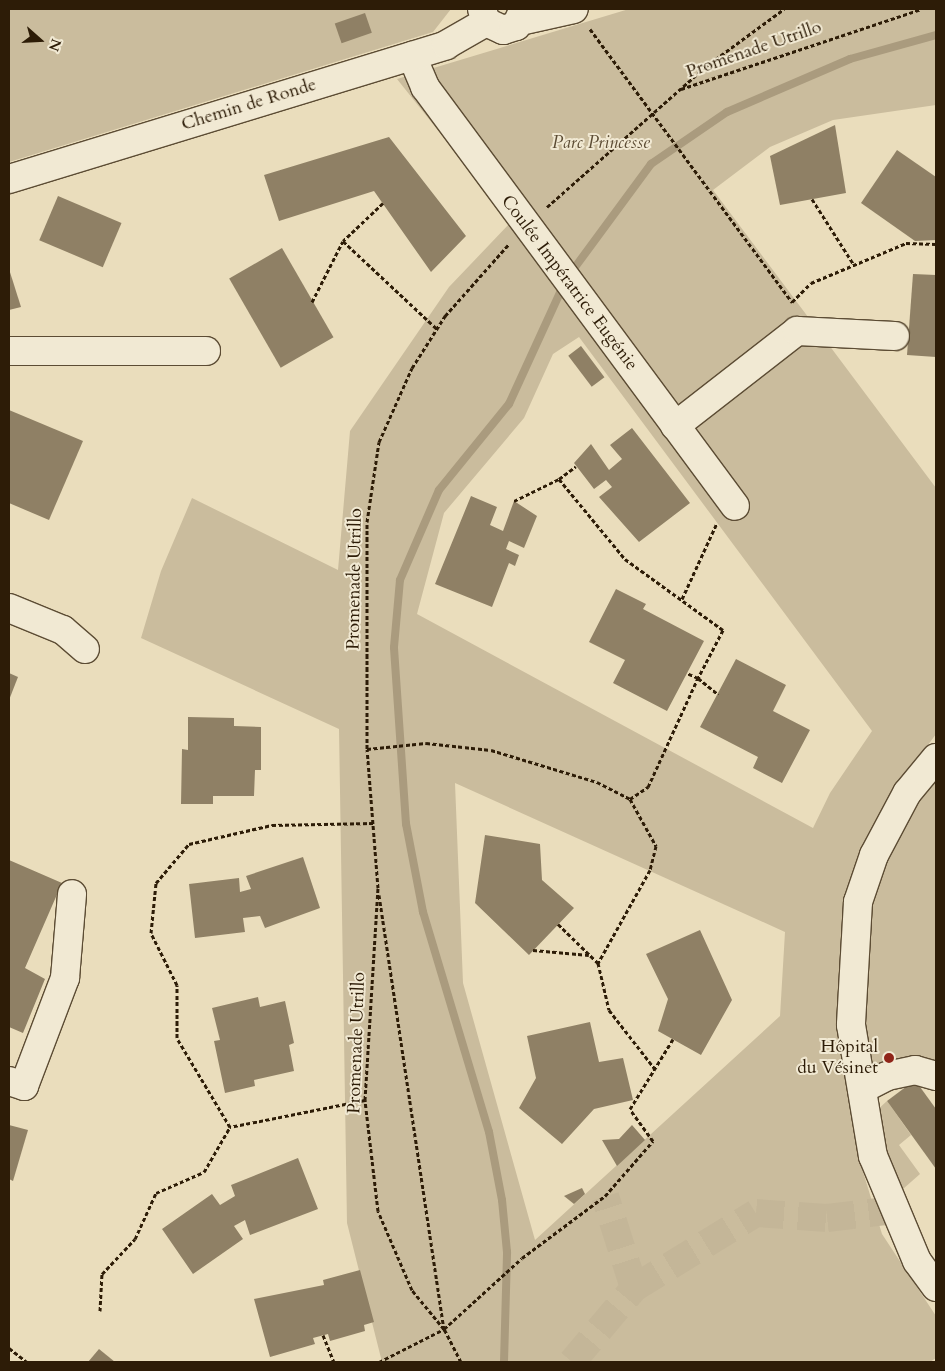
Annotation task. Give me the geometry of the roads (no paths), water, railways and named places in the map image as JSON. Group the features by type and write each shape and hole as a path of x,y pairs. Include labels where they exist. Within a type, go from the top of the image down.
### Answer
{"street":[{"name":"Chemin de Ronde","path":"9,180 446,45 484,15 503,30 522,15 580,16"},
{"name":"Coulée Impératrice Eugénie","path":"412,56 425,88 525,226 734,506"},
{"path":"675,426 797,330 896,336"},
{"path":"9,352 206,351"},
{"path":"9,608 63,630 85,649"},
{"path":"936,758 907,793 874,855 858,902 851,1025 876,1165 917,1261 936,1287"},
{"path":"9,1081 24,1086 65,978 72,894"},
{"path":"862,1089 887,1076 915,1070 936,1076"}],"waterway":[{"path":"570,274 651,164 727,112 850,59 936,35"},
{"path":"504,1362 507,1252 502,1200 489,1132 423,912 406,824 394,647 400,580 439,490 509,404 564,284"}],"tunnel":[{"path":"572,1362 634,1288 605,1196"},
{"path":"634,1288 756,1213 827,1218 894,1210"}],"place":[{"name":"Hôpital du Vésinet","path":"889,1058"}],"park label":[{"name":"Parc Princesse","path":"601,143"}]}
